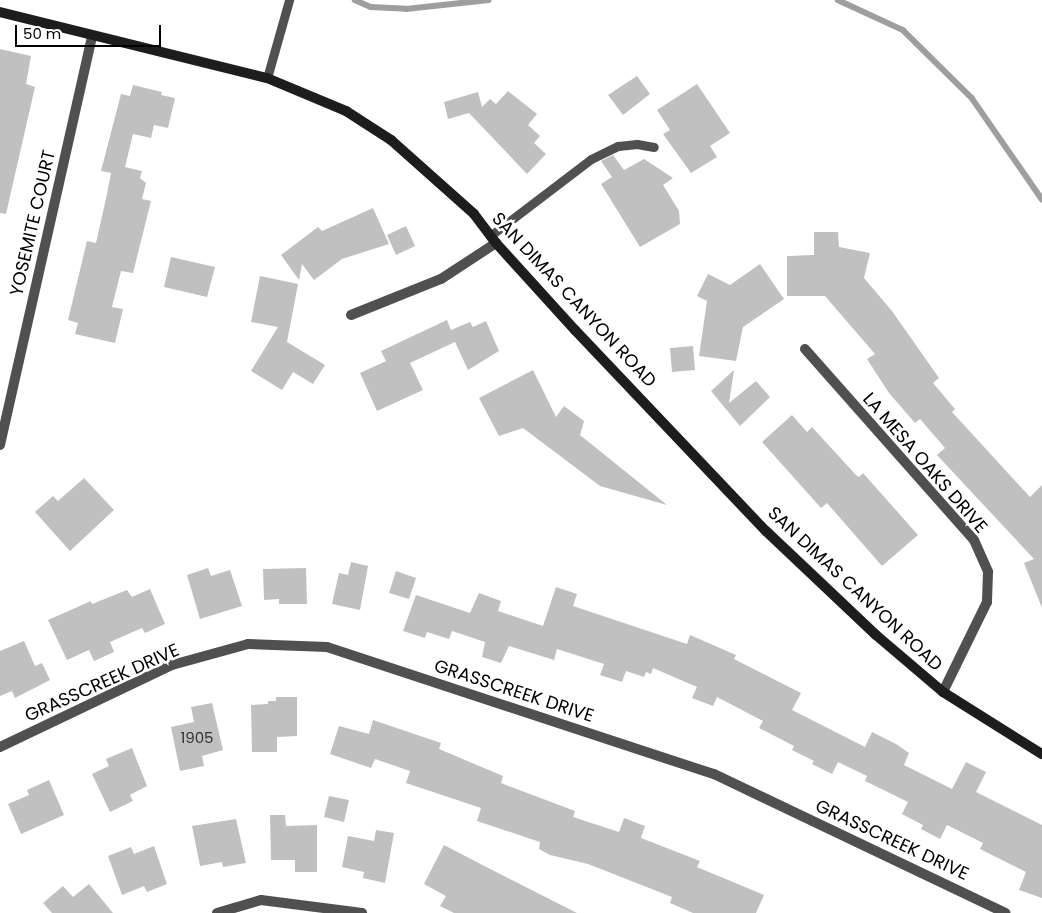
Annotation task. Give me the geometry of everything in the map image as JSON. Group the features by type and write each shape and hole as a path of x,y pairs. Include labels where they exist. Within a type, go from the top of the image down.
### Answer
{"street":[{"name":"SAN DIMAS CANYON ROAD","path":"0,12 65,26 92,36 267,78 346,111 391,140 474,214 493,239 766,531 876,634 943,692 1042,754"},
{"name":"YOSEMITE COURT","path":"0,445 92,36"},
{"path":"351,315 441,279 493,239"},
{"name":"LA MESA OAKS DRIVE","path":"805,349 974,540 988,572 987,602 943,692"},
{"name":"GRASSCREEK DRIVE","path":"0,747 172,665 248,644 327,647 714,774 1006,913"},
{"path":"217,913 261,900 362,913"}],"lane":[{"path":"267,78 289,0"},
{"path":"493,239 592,159 618,146 637,144 654,147"}],"building":[{"path":"0,49 31,56 26,84 35,87 6,214 0,213"},
{"path":"637,76 650,94 623,115 608,95"},
{"path":"697,84 730,133 710,146 717,157 691,173 663,134 670,130 657,110"},
{"path":"133,85 162,92 161,95 175,98 168,128 154,125 151,138 133,134 125,167 142,171 140,178 146,183 142,199 151,201 133,273 121,271 112,307 123,309 115,343 75,334 78,323 68,320 87,241 96,243 111,173 101,171 121,94 130,96"},
{"path":"508,91 537,114 528,125 540,136 534,143 546,154 527,174 469,113 448,119 444,102 478,92 482,107 490,99 496,104"},
{"path":"613,155 624,170 644,159 673,178 663,185 679,211 680,224 640,247 601,184 612,177 601,161"},
{"path":"373,208 389,244 342,259 314,280 302,264 299,280 281,255 318,227 322,231"},
{"path":"406,226 415,246 396,255 387,235"},
{"path":"814,232 838,232 839,247 870,253 864,278 892,311 939,378 933,383 955,409 952,412 1030,497 1042,485 1042,608 1024,563 1034,559 937,455 945,448 920,419 915,423 889,393 867,359 875,354 825,296 787,296 787,256 814,255"},
{"path":"171,257 215,267 207,297 164,287"},
{"path":"760,264 784,299 743,327 736,361 699,356 707,301 697,296 708,274 730,285"},
{"path":"260,276 298,284 287,342 325,365 313,384 293,372 282,390 251,371 278,327 251,322"},
{"path":"447,320 451,330 470,322 473,327 486,321 499,351 468,370 455,342 410,363 423,390 377,411 360,373 386,361 381,351"},
{"path":"693,346 695,370 672,372 670,348"},
{"path":"533,370 556,417 564,406 584,421 580,435 667,505 600,486 523,428 499,436 479,398"},
{"path":"734,370 729,403 756,381 770,397 740,426 711,391"},
{"path":"792,415 807,432 812,427 856,475 859,477 863,473 918,535 882,566 827,503 821,508 762,442"},
{"path":"84,478 114,510 70,551 35,512 53,496 58,501"},
{"path":"351,562 368,566 360,610 332,604 339,573 348,575"},
{"path":"208,568 211,576 230,570 242,606 200,619 187,575"},
{"path":"306,568 307,604 279,604 279,599 264,600 263,569"},
{"path":"396,571 416,578 409,599 389,593"},
{"path":"556,587 577,594 573,606 687,644 690,635 736,655 734,659 801,693 792,710 865,747 872,732 909,753 904,765 952,789 966,762 986,772 976,792 1042,825 1042,898 1019,890 1026,872 980,849 983,843 947,825 940,839 921,829 923,825 902,814 908,802 865,781 867,776 838,762 832,774 812,764 814,761 792,750 794,746 759,728 763,721 717,697 713,706 692,698 697,687 653,668 651,674 646,672 644,677 626,671 622,682 600,675 604,664 557,649 554,660 509,646 501,663 482,657 485,642 452,631 449,639 427,632 425,638 403,631 416,595 470,613 479,593 501,601 498,611 543,626"},
{"path":"150,589 165,624 145,633 142,628 110,642 114,652 94,661 89,650 67,660 48,620 91,601 92,604 127,590 132,597"},
{"path":"24,641 35,666 42,663 50,680 15,698 12,691 0,696 0,651"},
{"path":"276,697 297,697 297,736 277,737 277,752 252,752 251,705 268,704 268,701 276,701"},
{"path":"212,703 223,750 202,756 204,766 180,771 171,727 194,722 191,707"},
{"path":"373,720 441,743 439,749 503,776 501,783 575,811 573,817 619,832 624,818 645,826 641,838 700,861 697,867 764,895 756,913 693,913 670,903 672,897 588,864 550,855 539,849 540,842 477,821 481,808 406,783 410,771 375,759 371,768 330,754 339,726 369,734"},
{"path":"132,748 147,786 130,795 133,801 110,812 92,774 109,766 106,759"},
{"path":"49,780 64,815 21,834 8,804 29,795 27,790"},
{"path":"329,796 349,800 344,822 324,817"},
{"path":"270,815 285,815 286,826 317,825 317,872 295,872 295,860 271,860"},
{"path":"236,819 246,863 223,867 222,862 200,866 192,826"},
{"path":"376,830 394,833 385,883 363,878 364,872 342,867 348,836 374,841"},
{"path":"444,845 577,913 454,913 440,906 446,896 424,884"},
{"path":"154,846 167,884 147,892 144,886 122,895 108,856 131,847 134,854"},
{"path":"89,884 113,913 52,913 43,903 63,886 73,897"}],"waterway":[{"path":"355,0 371,7 406,9 489,0"},
{"path":"838,0 903,30 972,98 1042,199"}]}
